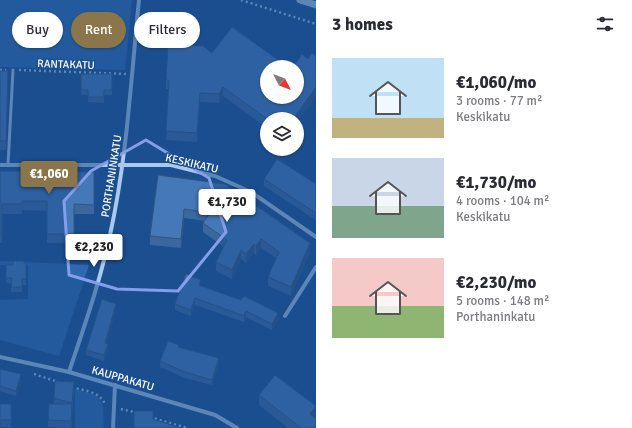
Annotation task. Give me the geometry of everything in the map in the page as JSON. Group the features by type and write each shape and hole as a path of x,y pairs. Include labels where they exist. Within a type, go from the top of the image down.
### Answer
{"street":[{"name":"PORTHANINKATU","path":"69,372 100,279 110,235 123,165 139,0"},
{"path":"300,0 316,5"},
{"name":"KESKIKATU","path":"0,164 171,165 216,176 251,192 316,237"},
{"path":"285,316 316,267"},
{"name":"KAUPPAKATU","path":"0,357 69,372 115,385 215,415 237,428"},
{"path":"113,428 115,385"}],"lane":[{"path":"8,165 13,70"}],"path":[{"path":"240,0 316,24"},
{"name":"RANTAKATU","path":"0,70 131,75"},
{"path":"30,373 60,383"},
{"path":"67,385 95,393 102,398 106,409"},
{"path":"105,404 187,428"}],"highlighted area":[{"path":"146,140 209,178 226,232 178,291 117,289 69,275 64,201 91,171"}],"shaded area":[{"path":"0,0 132,0 125,70 0,67"},
{"path":"0,261 89,265 59,356 0,340 0,300 28,299 28,265 0,265"},
{"path":"75,389 91,394 100,400 103,411 103,428 75,428"}],"building":[{"path":"232,27 278,60 260,60 260,104 304,104 298,112 260,112 260,114 223,87 219,94 200,93 197,133 166,131 169,80 166,80 168,48 200,48 200,46 203,46 212,53"},
{"path":"312,53 316,56 316,87 304,104 304,60 298,60 302,54 308,59"},
{"path":"0,71 8,71 6,141 0,141"},
{"path":"81,74 112,74 112,90 104,90 104,97 88,97 88,90 81,90"},
{"path":"277,159 316,184 316,213 264,179"},
{"path":"0,171 94,172 94,205 74,204 74,234 47,234 47,201 22,201 22,204 2,204 2,234 0,234"},
{"path":"158,175 225,184 310,243 291,287 268,277 279,252 261,239 256,246 254,244 246,254 241,250 232,270 216,262 227,240 203,223 210,213 184,209 181,239 150,236"},
{"path":"13,261 24,261 24,263 26,263 26,279 22,279 22,287 11,287 12,278 6,278 6,265 13,265"},
{"path":"186,274 201,280 199,285 241,300 244,296 278,313 272,324 246,311 244,316 195,298 191,310 175,304"},
{"path":"102,299 116,304 105,343 108,344 104,355 86,350"},
{"path":"168,341 179,345 178,347 219,358 212,380 185,372 160,361"},
{"path":"0,369 21,374 16,391 0,386"},
{"path":"275,375 316,406 310,414 316,419 316,428 301,428 259,395"},
{"path":"55,381 74,382 72,403 54,398"},
{"path":"0,404 11,404 11,420 1,420 1,425 0,425"},
{"path":"49,404 72,404 71,421 48,420"},
{"path":"134,411 153,411 153,419 181,428 134,428"}]}
